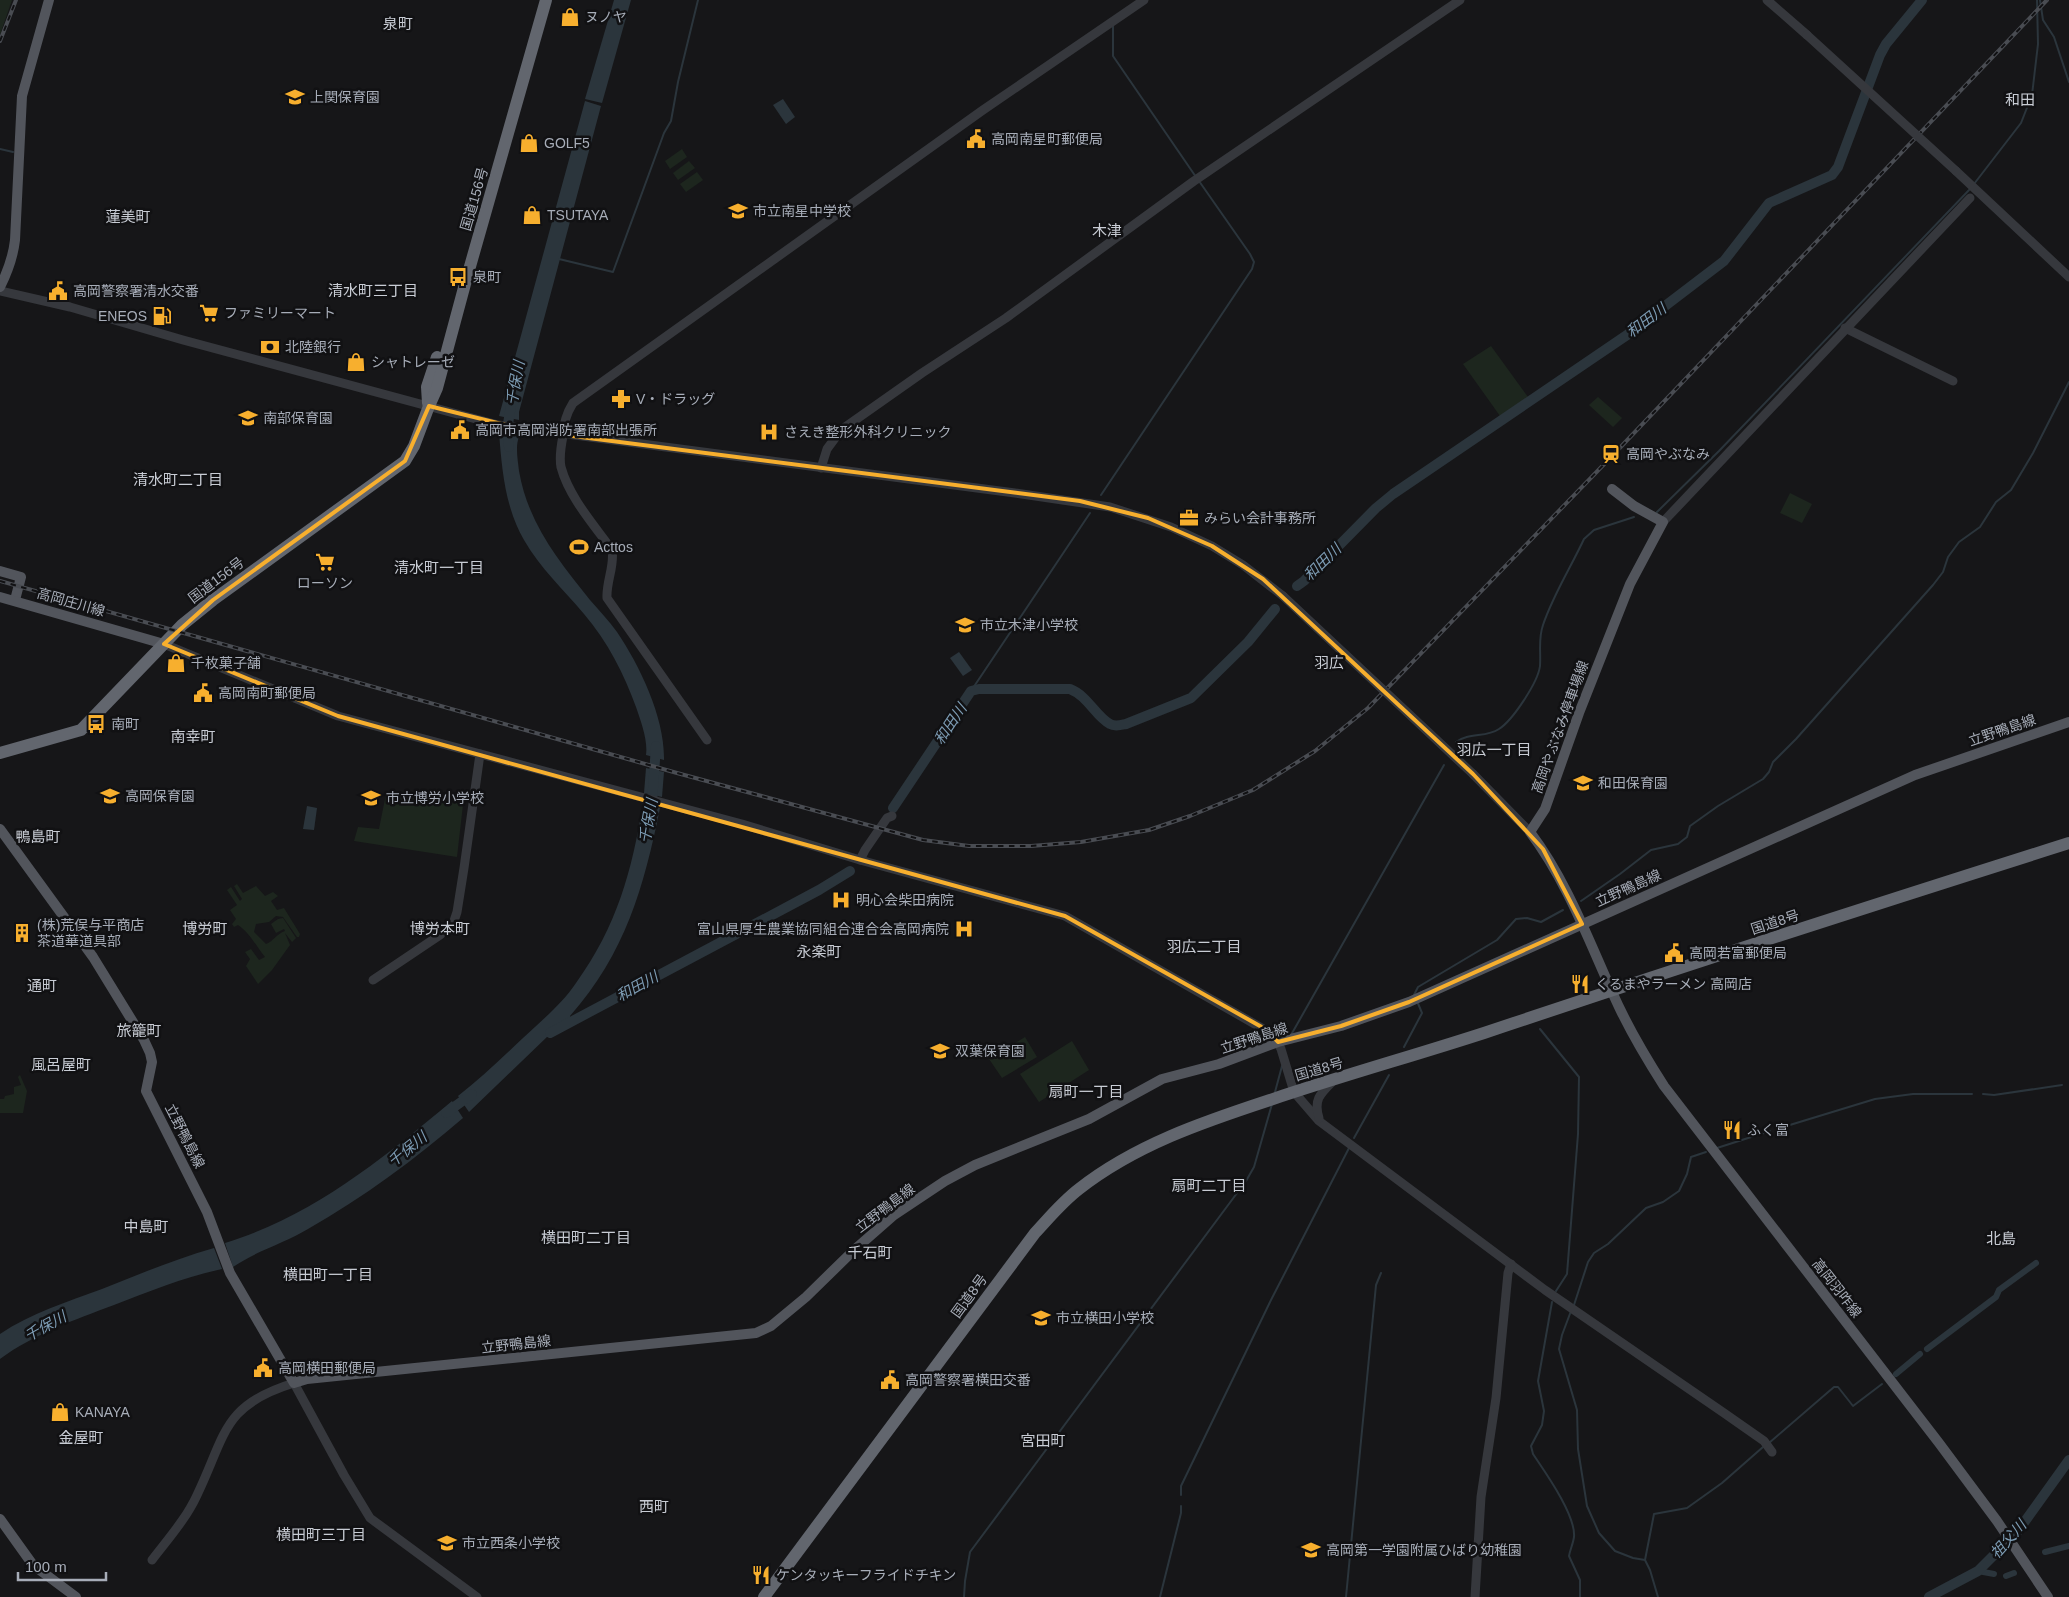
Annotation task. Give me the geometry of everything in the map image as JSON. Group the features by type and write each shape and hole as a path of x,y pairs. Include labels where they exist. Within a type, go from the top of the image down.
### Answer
{"highway":[{"name":"国道156号","path":"429,406 427,387 446,333 540,0"},
{"name":"国道156号","path":"0,753 81,730 182,624 212,600 405,461 414,446 438,388 465,284 546,0"},
{"name":"国道8号","path":"764,1597 1006,1271 1058,1207 1099,1174 1136,1152 1184,1130 1294,1092 2069,843"}],"main road":[{"path":"0,287 10,264 15,240 22,96 49,0"},
{"path":"1612,489 1634,506 1662,522"},
{"name":"高岡やぶなみ停車場線","path":"1530,832 1545,809 1582,704 1630,584 1662,522"},
{"name":"高岡庄川線","path":"0,571 21,577 14,600 164,644"},
{"path":"0,597 14,600"},
{"name":"立野鴨島線","path":"0,829 93,957 144,1040 152,1062 146,1091 207,1212 230,1270 294,1383 307,1379 756,1333 771,1326 806,1297 853,1251 894,1215 945,1181 975,1165 1089,1119 1162,1079 1219,1064 1278,1042 1341,1026 1413,1000 1915,775 2069,722"},
{"path":"1530,832 1543,849 1563,883 1612,991"},
{"name":"高岡羽咋線","path":"1612,991 1636,1042 1664,1086 1997,1521 2045,1593"},
{"path":"0,1519 33,1565 76,1597"}],"street":[{"path":"707,740 608,598 607,591 613,556 612,550 569,485 561,467 563,435 567,413 573,403 983,110 1144,0"},
{"path":"821,468 827,449 841,430 1014,312 1198,179 1460,0"},
{"path":"1767,0 1956,171 2069,277"},
{"path":"1662,522 1970,198"},
{"path":"0,291 70,307 498,425 1086,502 1129,512 1172,527 1212,546 1243,565 1283,596 1473,774 1530,832"},
{"path":"1846,328 1858,336 1954,381"},
{"path":"164,644 338,716 663,802 860,860 1065,916 1274,1035 1294,1092 1320,1120 1568,1306 1768,1446"},
{"path":"373,980 440,935 454,921 464,868 480,754"},
{"path":"860,860 887,818 892,816"},
{"path":"1320,1120 1316,1106 1317,1102 1334,1080"},
{"path":"1475,1597 1484,1474 1496,1398 1508,1273 1511,1264"},
{"path":"152,1560 183,1519 197,1495 227,1426 248,1403 274,1388 294,1383 344,1475 370,1518 477,1597"}],"highlighted area":[{"path":"429,406 526,430 1080,501 1148,518 1212,546 1263,579 1473,774 1543,849 1582,924 1409,1002 1341,1026 1278,1042 1267,1030 1065,916 338,716 164,644 213,600 405,461"}],"shaded area":[{"path":"0,0 12,0 0,35"},
{"path":"682,149 687,157 670,169 665,161"},
{"path":"689,161 695,168 678,180 673,173"},
{"path":"697,172 703,180 686,192 680,184"},
{"path":"1491,346 1528,397 1500,416 1463,364"},
{"path":"1598,397 1622,418 1613,427 1589,405"},
{"path":"1790,493 1812,504 1802,523 1780,513"},
{"path":"422,790 464,796 457,857 354,841 358,827 379,829 386,794 399,798 402,791 410,795 412,791 420,794"},
{"path":"237,884 243,893 256,886 265,896 273,892 278,896 271,901 277,910 284,908 300,934 297,937 283,917 276,916 269,922 256,924 254,932 266,944 285,931 284,929 276,933 271,924 283,918 296,938 292,942 285,933 290,945 272,970 258,984 246,966 250,959 245,952 251,949 259,960 265,957 246,932 238,925 234,927 232,924 236,919 230,910 237,905 227,890 231,887 240,901 242,899 234,886"},
{"path":"1025,1037 1037,1057 1002,1078 989,1059"},
{"path":"1072,1041 1089,1070 1039,1102 1020,1074"},
{"path":"20,1075 27,1091 23,1113 0,1113 0,1099 14,1094 14,1087 21,1085 18,1077"}],"water":[{"path":"614,0 631,0 602,103 585,99"},
{"path":"783,99 795,117 786,124 773,105"},
{"path":"585,101 601,106 519,412 519,420 499,416"},
{"path":"499,433 519,437 517,449 519,471 523,490 537,524 556,555 617,632 634,660 656,710 663,744 664,760 646,755 645,737 636,707 621,670 608,647 593,625 537,560 524,540 509,501"},
{"path":"959,652 972,670 963,676 950,658"},
{"path":"646,768 664,772 662,797 644,793"},
{"path":"643,803 660,808 654,837 630,918 605,968 589,993 570,1016 570,1021 550,1037 548,1036 469,1112 458,1096 491,1068 558,1005 590,962 621,897 634,852"},
{"path":"307,806 317,808 314,830 303,829"},
{"path":"452,1101 463,1118 426,1149 369,1191 329,1217 233,1267 225,1243 257,1232 288,1218 345,1184"},
{"path":"214,1248 222,1269 168,1285 69,1322 40,1335 0,1359 0,1334 24,1320 158,1267"}],"waterway":[{"path":"559,259 613,272 664,133 671,121 678,82 698,0"},
{"name":"和田川","path":"1297,586 1376,508 1393,494 1627,335 1724,261 1769,203 1832,175 1838,167 1880,55 1886,44 1922,0"},
{"path":"1974,184 2021,123 2032,95 2038,44 2037,0"},
{"path":"2040,0 2043,20 2054,37 2069,82"},
{"path":"1113,25 1113,56 1196,177"},
{"path":"0,149 13,152"},
{"path":"1101,495 1252,269 1254,262 1250,254 1199,181"},
{"path":"1657,512 1719,451 1971,188"},
{"path":"1581,901 1651,850 1678,844 1687,837 1690,826 1718,806 1763,779 1769,772 1773,762 1796,739 1933,585 1943,572 1948,557 1959,542 1980,527 1996,502 2011,490 2033,453 2069,382"},
{"name":"千保川","path":"509,447 508,424 511,405"},
{"path":"971,691 1090,513"},
{"path":"1456,742 1466,737 1494,732 1511,718 1535,681 1540,666 1540,645 1543,625 1557,592 1584,539 1594,530 1634,517"},
{"name":"和田川","path":"893,808 971,691 979,689 1070,689 1082,696 1105,721 1116,726 1126,724 1191,698 1248,642 1275,609"},
{"name":"千保川","path":"649,819 656,746"},
{"path":"1291,1035 1444,765"},
{"name":"和田川","path":"550,1033 819,890 850,871"},
{"path":"1414,995 1418,987 1497,940 1516,919 1527,918 1541,922 1563,910"},
{"path":"1404,1047 1422,1013 1417,1001"},
{"path":"1540,1029 1579,1077 1578,1134 1567,1274 1556,1291"},
{"path":"1275,1092 1282,1066"},
{"path":"1354,1138 1389,1075"},
{"path":"1983,1094 1994,1095 2062,1085"},
{"name":"千保川","path":"446,1113 472,1094"},
{"path":"1780,1128 1875,1099 1913,1094 1972,1094"},
{"path":"964,1597 970,1552 1246,1181 1254,1167 1272,1104"},
{"path":"1717,1148 1770,1131"},
{"path":"1181,1495 1181,1486 1271,1300 1349,1148"},
{"path":"1574,1305 1588,1262 1594,1253 1608,1244 1646,1208 1663,1202 1679,1191 1687,1174 1691,1157 1706,1152"},
{"path":"1927,1349 1996,1297 1999,1290 2036,1263"},
{"path":"1346,1597 1376,1285 1381,1273"},
{"path":"1552,1302 1538,1381 1544,1411 1542,1425 1531,1446 1533,1454 1552,1482 1570,1517 1574,1537 1569,1556 1580,1580 1580,1597"},
{"path":"1571,1311 1559,1349 1577,1410 1578,1449 1587,1506 1599,1533 1615,1551 1633,1558 1645,1560"},
{"path":"1896,1374 1920,1354"},
{"path":"1769,1443 1834,1387 1838,1387 1853,1406 1882,1384"},
{"path":"1658,1597 1645,1560 1654,1514 1687,1508 1722,1483 1763,1447"},
{"name":"祖父川","path":"1929,1597 1978,1571 2018,1531 2069,1460"},
{"path":"1160,1597 1181,1513 1181,1506"},
{"path":"2045,1552 2069,1546"},
{"path":"1978,1571 1994,1574"},
{"path":"2006,1576 2014,1573"}],"railway":[{"path":"0,41 16,0"},
{"path":"0,581 677,773 923,840 969,846 1031,846 1081,842 1149,830 1190,816 1253,790 1315,751 1368,708 1613,455 2047,0"}],"place":[{"name":"ヌノヤ","path":"570,17"},
{"name":"上関保育園","path":"295,97"},
{"name":"高岡南星町郵便局","path":"976,139"},
{"name":"GOLF5","path":"529,143"},
{"name":"市立南星中学校","path":"738,211"},
{"name":"TSUTAYA","path":"532,215"},
{"name":"泉町","path":"458,277"},
{"name":"高岡警察署清水交番","path":"58,291"},
{"name":"ファミリーマート","path":"209,313"},
{"name":"ENEOS","path":"162,316"},
{"name":"北陸銀行","path":"270,347"},
{"name":"シャトレーゼ","path":"356,362"},
{"name":"V・ドラッグ","path":"621,399"},
{"name":"南部保育園","path":"248,418"},
{"name":"高岡市高岡消防署南部出張所","path":"460,430"},
{"name":"さえき整形外科クリニック","path":"769,432"},
{"name":"高岡やぶなみ","path":"1611,454"},
{"name":"みらい会計事務所","path":"1189,518"},
{"name":"Acttos","path":"579,547"},
{"name":"ローソン","path":"325,562"},
{"name":"市立木津小学校","path":"965,625"},
{"name":"千枚菓子舗","path":"176,663"},
{"name":"高岡南町郵便局","path":"203,693"},
{"name":"南町","path":"96,724"},
{"name":"和田保育園","path":"1583,783"},
{"name":"高岡保育園","path":"110,796"},
{"name":"市立博労小学校","path":"371,798"},
{"name":"明心会柴田病院","path":"841,900"},
{"name":"富山県厚生農業協同組合連合会高岡病院","path":"964,929"},
{"name":"(株)荒俣与平商店 茶道華道具部","path":"22,933"},
{"name":"高岡若富郵便局","path":"1674,953"},
{"name":"くるまやラーメン 高岡店","path":"1580,984"},
{"name":"双葉保育園","path":"940,1051"},
{"name":"ふく富","path":"1732,1130"},
{"name":"市立横田小学校","path":"1041,1318"},
{"name":"高岡横田郵便局","path":"263,1368"},
{"name":"高岡警察署横田交番","path":"890,1380"},
{"name":"KANAYA","path":"60,1412"},
{"name":"市立西条小学校","path":"447,1543"},
{"name":"高岡第一学園附属ひばり幼稚園","path":"1311,1550"},
{"name":"ケンタッキーフライドチキン","path":"761,1575"}],"district":[{"name":"泉町","path":"398,23"},
{"name":"和田","path":"2020,99"},
{"name":"蓮美町","path":"128,216"},
{"name":"木津","path":"1107,230"},
{"name":"清水町三丁目","path":"373,290"},
{"name":"清水町二丁目","path":"178,479"},
{"name":"清水町一丁目","path":"439,567"},
{"name":"羽広","path":"1329,662"},
{"name":"南幸町","path":"193,736"},
{"name":"羽広一丁目","path":"1494,749"},
{"name":"鴨島町","path":"38,836"},
{"name":"博労町","path":"205,928"},
{"name":"博労本町","path":"440,928"},
{"name":"羽広二丁目","path":"1204,946"},
{"name":"永楽町","path":"819,951"},
{"name":"通町","path":"42,985"},
{"name":"旅籠町","path":"139,1030"},
{"name":"風呂屋町","path":"61,1064"},
{"name":"扇町一丁目","path":"1086,1091"},
{"name":"扇町二丁目","path":"1209,1185"},
{"name":"中島町","path":"146,1226"},
{"name":"横田町二丁目","path":"586,1237"},
{"name":"北島","path":"2001,1238"},
{"name":"千石町","path":"870,1252"},
{"name":"横田町一丁目","path":"328,1274"},
{"name":"金屋町","path":"81,1437"},
{"name":"宮田町","path":"1043,1440"},
{"name":"西町","path":"654,1506"},
{"name":"横田町三丁目","path":"321,1534"}]}
